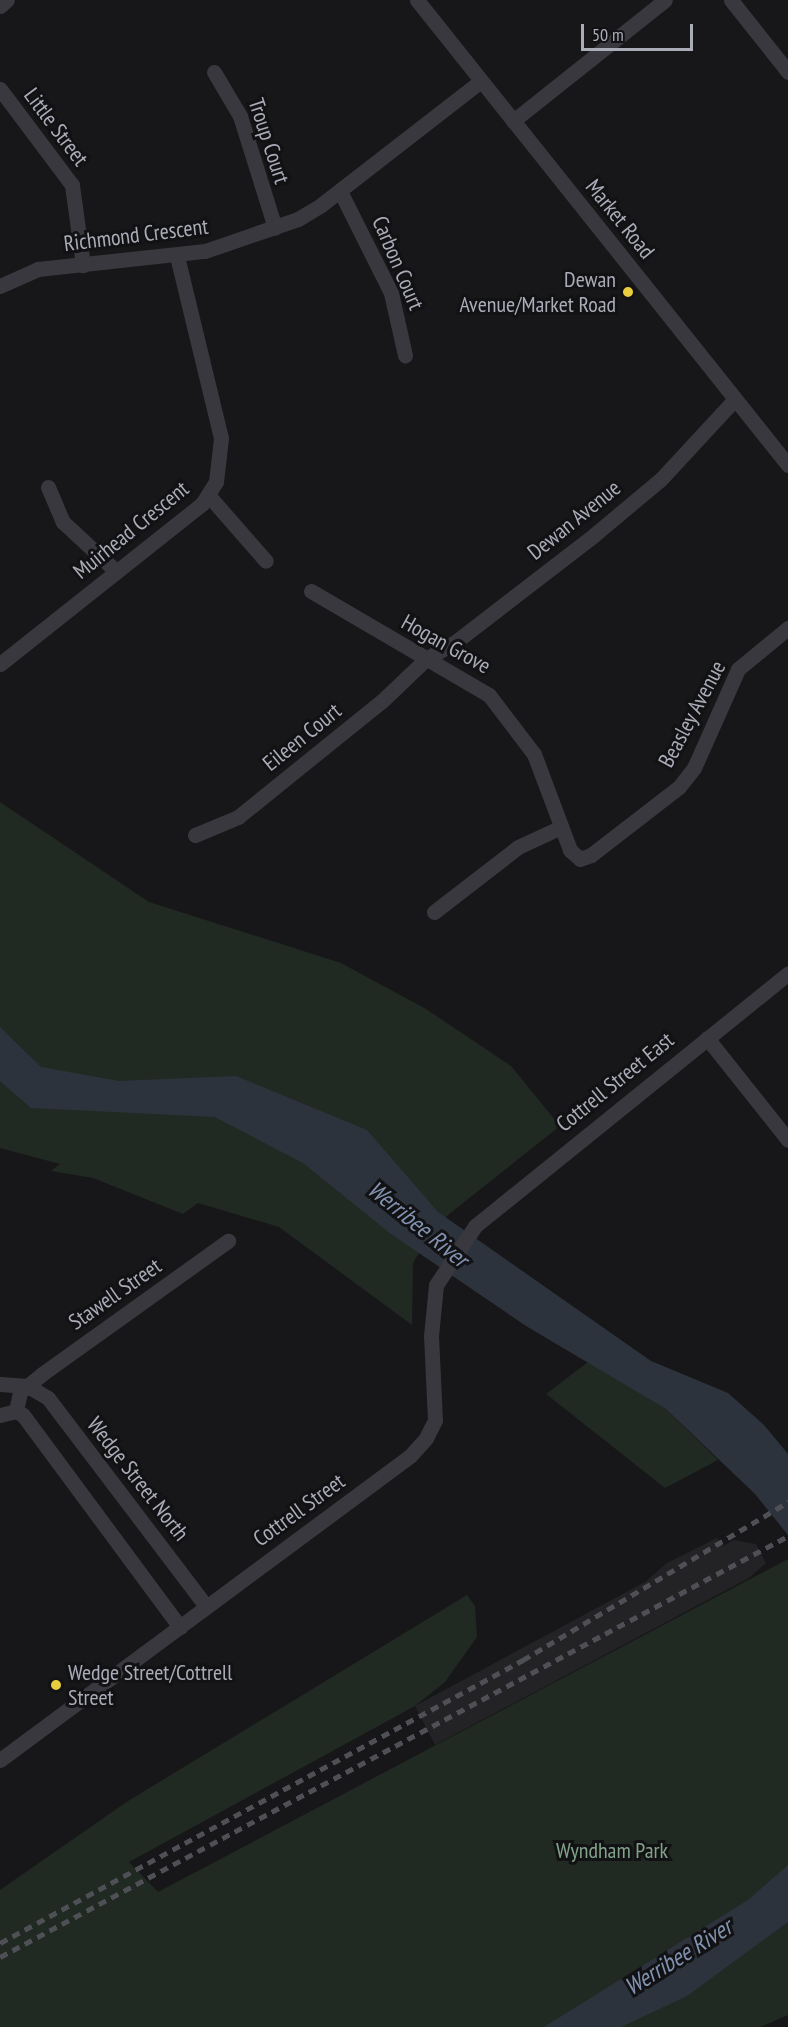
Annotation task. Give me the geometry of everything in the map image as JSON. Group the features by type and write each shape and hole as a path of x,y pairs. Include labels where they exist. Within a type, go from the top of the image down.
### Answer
{"street":[{"path":"0,6 7,0"},
{"name":"Market Road","path":"417,0 788,465"},
{"path":"513,122 665,0"},
{"path":"731,0 788,72"},
{"name":"Troup Court","path":"214,72 240,116 274,228"},
{"name":"Richmond Crescent","path":"0,286 38,270 177,256 228,245 298,219 340,191 481,81"},
{"name":"Little Street","path":"0,89 60,165 72,185 83,265"},
{"name":"Carbon Court","path":"340,191 391,292 405,355"},
{"name":"Muirhead Crescent","path":"0,664 209,496 221,460 221,438 177,256"},
{"name":"Dewan Avenue","path":"426,659 464,636 652,486 735,399"},
{"path":"48,487 63,522 116,572"},
{"path":"209,496 266,561"},
{"name":"Hogan Grove","path":"311,591 426,659 476,685 495,702 534,754 561,827 577,858"},
{"name":"Beasley Avenue","path":"577,858 591,855 679,787 694,768 738,669 788,628"},
{"name":"Eileen Court","path":"195,835 238,817 382,701 426,659"},
{"path":"434,912 518,847 561,827"},
{"name":"Cottrell Street East","path":"472,1230 496,1206 788,973"},
{"path":"707,1038 788,1140"},
{"name":"Cottrell Street","path":"0,1760 410,1456 426,1438 435,1420 431,1336 433,1298 442,1271 472,1230"},
{"name":"Stawell Street","path":"16,1411 17,1399 28,1386 228,1241"},
{"path":"0,1384 28,1386"},
{"name":"Wedge Street North","path":"28,1386 48,1398 206,1606"},
{"path":"0,1415 16,1411 23,1415 180,1627"},
{"name":"Cottrell Street","path":"0,1764 18,1748"}],"shaded area":[{"path":"717,1538 723,1546 734,1540 756,1544 766,1563 749,1578 435,1745 415,1706 645,1582 667,1563"}],"green space":[{"path":"0,802 149,902 341,963 426,1009 511,1066 560,1126 448,1215 419,1253 413,1263 412,1325 279,1227 198,1203 183,1214 93,1178 51,1171 60,1164 0,1148"},
{"path":"588,1362 666,1409 718,1460 665,1488 546,1394"},
{"name":"Wyndham Park","path":"788,1559 788,2015 760,2027 0,2027 0,1890 128,1801 467,1595 475,1606 477,1637 445,1682 415,1706 129,1862 158,1892"}],"water":[{"name":"Werribee River","path":"0,1027 41,1067 119,1081 236,1076 367,1130 438,1212 651,1361 728,1393 764,1425 788,1454 788,1535 755,1494 666,1409 526,1326 391,1234 303,1163 215,1117 31,1108 0,1081"},
{"name":"Werribee River","path":"788,1865 788,1922 687,1996 621,2027 544,2027 748,1900"}],"railway":[{"path":"0,1943 523,1660 788,1502"},
{"path":"0,1957 788,1536"}],"place":[{"name":"Dewan Avenue/Market Road","path":"628,292"},
{"name":"Wedge Street/Cottrell Street","path":"56,1685"}]}
